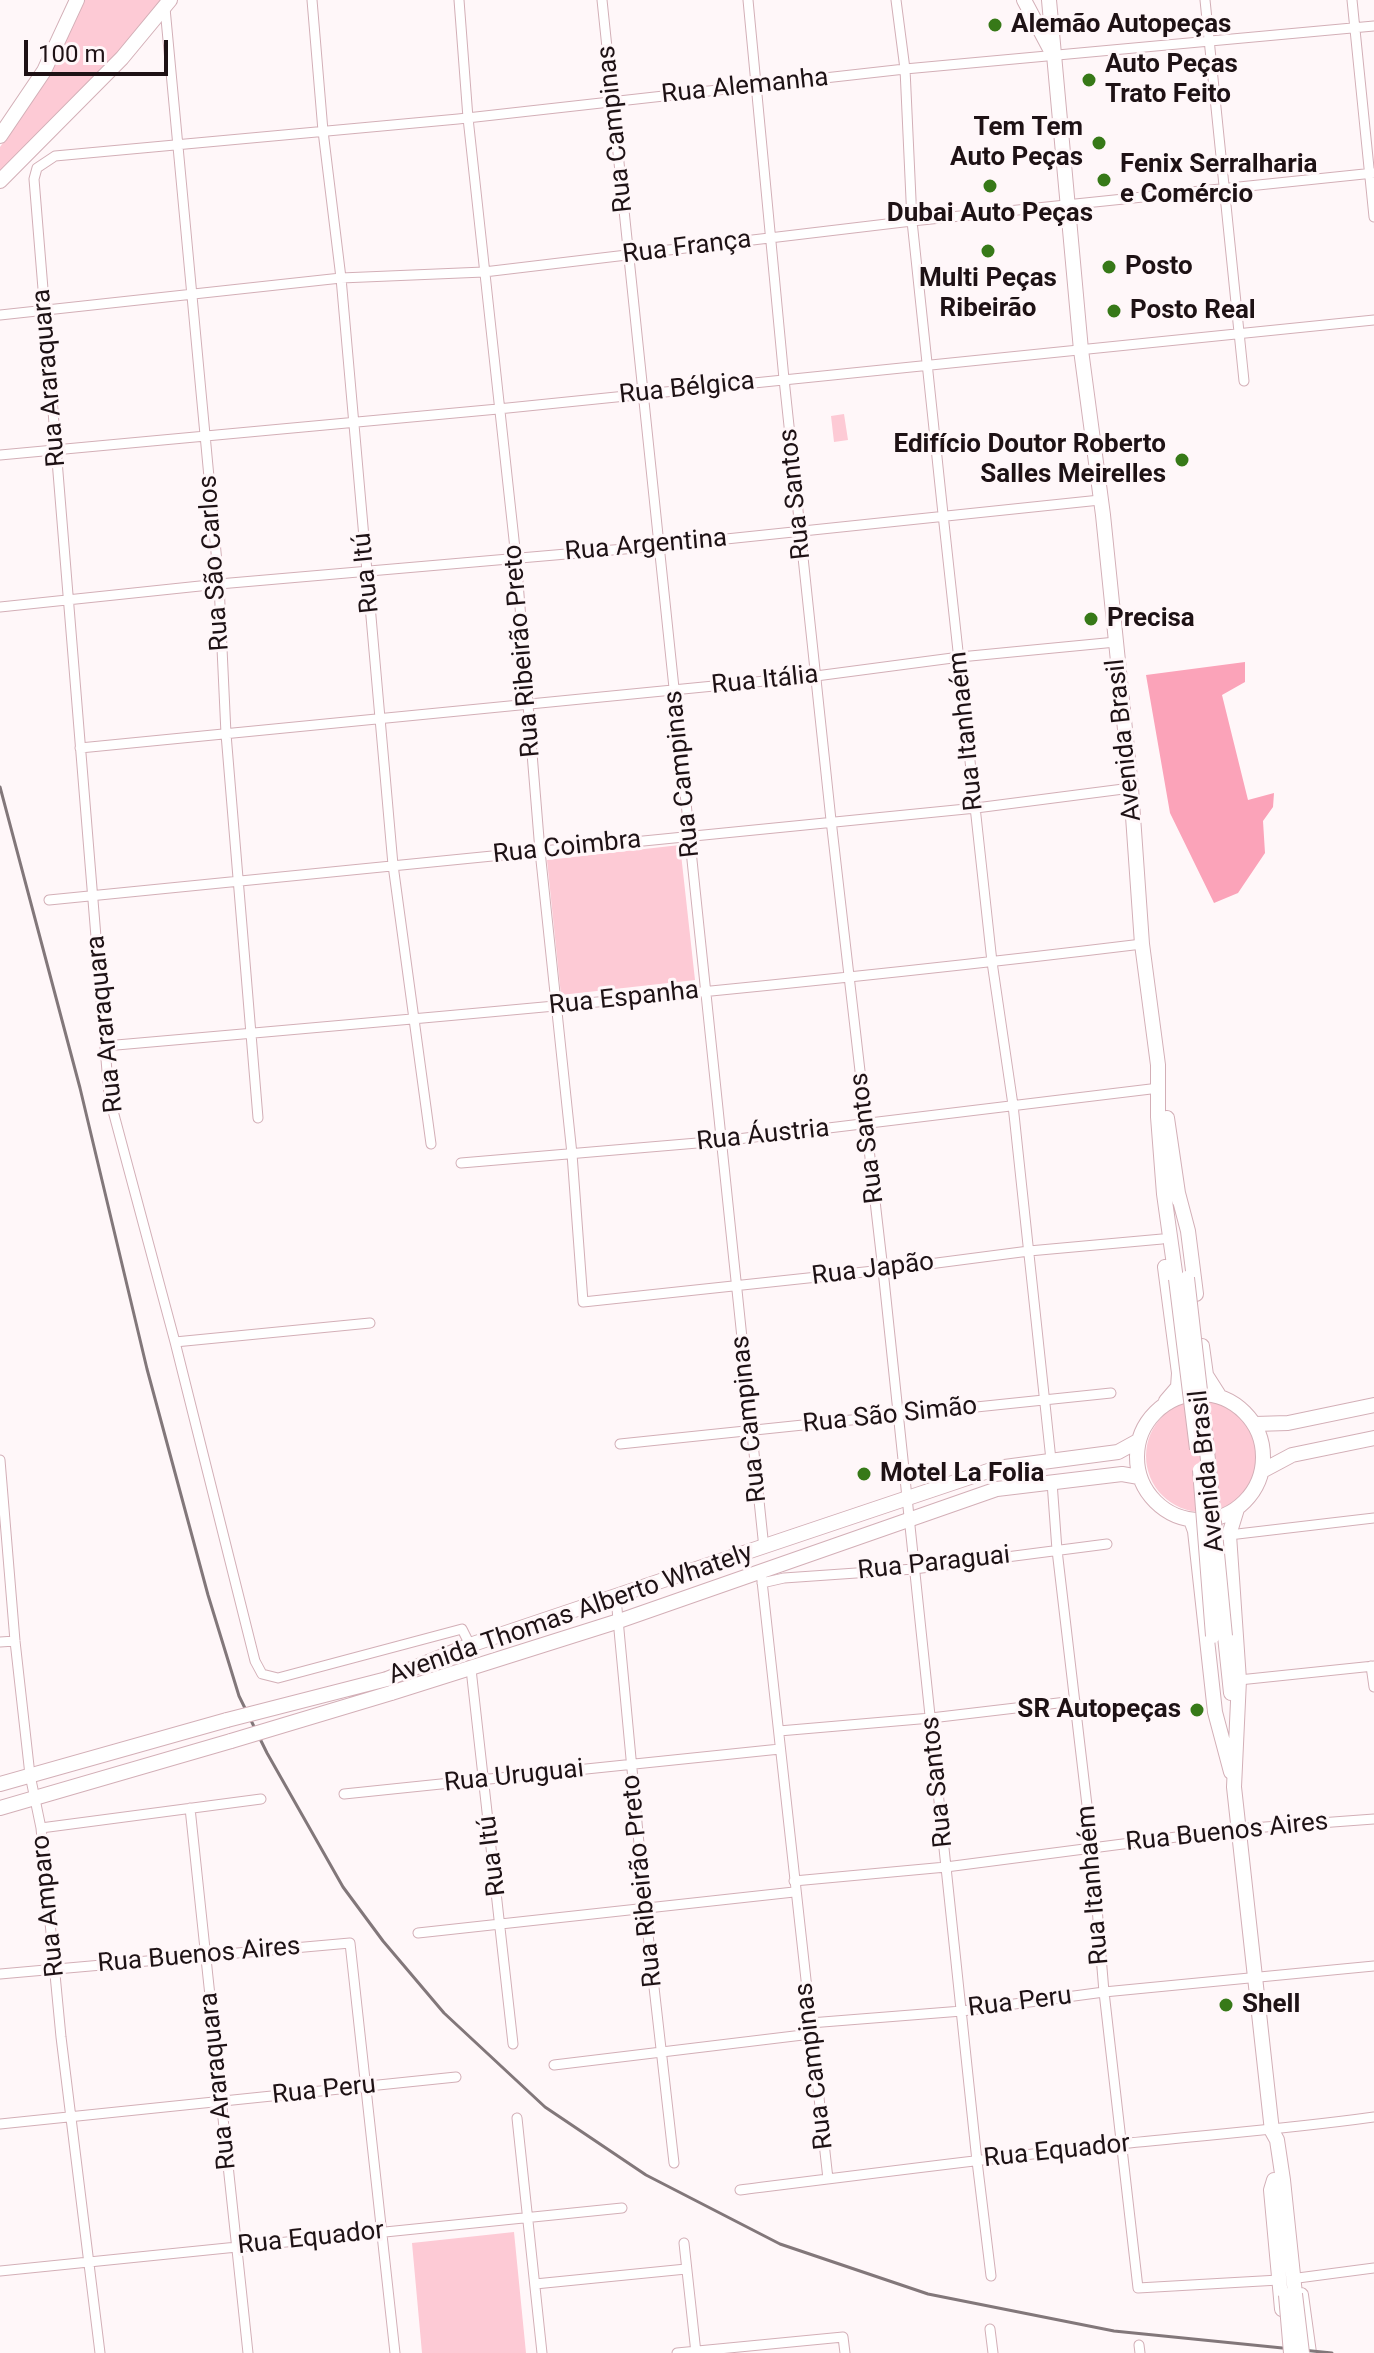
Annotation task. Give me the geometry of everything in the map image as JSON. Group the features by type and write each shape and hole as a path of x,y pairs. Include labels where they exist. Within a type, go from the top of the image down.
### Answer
{"main road":[{"path":"0,136 44,71 77,0"},
{"path":"1024,0 1054,57"},
{"name":"Avenida Brasil","path":"1049,0 1066,207 1131,788 1142,944 1160,1093 1167,1115 1171,1194 1254,1979 1272,2131 1277,2140 1291,2353"},
{"path":"0,181 122,58 168,4"},
{"name":"Avenida Brasil","path":"1158,1410 1178,1387 1179,1373 1162,1239 1171,1194"},
{"name":"Avenida Brasil","path":"1171,1194 1188,1231 1206,1375 1220,1397"},
{"path":"1187,1395 1220,1397 1234,1403 1255,1424 1264,1455 1257,1485 1237,1509 1209,1520 1191,1520 1174,1515 1159,1506 1147,1493 1139,1477 1136,1459 1138,1441 1146,1424 1171,1401 1187,1395"},
{"path":"1255,1424 1288,1423 1374,1405"},
{"path":"1262,1471 1292,1455 1374,1438"},
{"name":"Avenida Thomas Alberto Whately","path":"0,1808 231,1741 389,1686 470,1645 997,1468 1118,1452 1138,1441"},
{"name":"Avenida Thomas Alberto Whately","path":"0,1784 227,1720 471,1669 761,1577 997,1489 1122,1474 1139,1477"},
{"name":"Avenida Brasil","path":"1230,1749 1239,1680 1229,1535 1237,1509"},
{"name":"Avenida Brasil","path":"1191,1520 1195,1531 1215,1712 1230,1749"},
{"name":"Avenida Brasil","path":"1279,2180 1288,2189 1309,2353"},
{"name":"Avenida Brasil","path":"1284,2353 1287,2290"},
{"name":"Avenida Brasil","path":"1287,2290 1302,2353"}],"street":[{"name":"Rua Itú","path":"312,0 323,131 341,278 393,865 431,1144"},
{"name":"Rua Ribeirão Preto","path":"459,0 468,118 516,558 583,1302"},
{"name":"Rua Campinas","path":"602,0 764,1548"},
{"name":"Rua Santos","path":"748,0 800,531 991,2276"},
{"name":"Rua Itanhaém","path":"896,0 905,69 912,221 927,364 992,962 1013,1105 1051,1460"},
{"path":"1205,0 1244,381"},
{"path":"1352,0 1372,173 1374,217"},
{"name":"Rua São Carlos","path":"168,4 219,584 226,734 258,1118"},
{"name":"Rua Alemanha","path":"34,179 37,168 55,156 468,118 905,69 1374,26"},
{"name":"Rua França","path":"0,315 341,278 484,272 912,221 1372,173"},
{"name":"Rua Araraquara","path":"34,179 109,1096 255,1661 262,1674 278,1678 462,1629 470,1645"},
{"name":"Rua Bélgica","path":"0,455 498,409 1374,320"},
{"name":"Rua Argentina","path":"0,607 219,584 659,546 1100,500"},
{"name":"Rua Itália","path":"80,748 816,676 960,657 1116,642"},
{"name":"Rua Coimbra","path":"49,900 976,808 1131,788"},
{"name":"Rua Espanha","path":"105,1046 557,1006 1142,944"},
{"name":"Rua Áustria","path":"461,1163 721,1141 1013,1105 1160,1093"},
{"name":"Rua Japão","path":"583,1302 1029,1251 1162,1239"},
{"path":"175,1342 370,1323"},
{"name":"Rua São Simão","path":"620,1444 1111,1393"},
{"name":"Rua Amparo","path":"0,1460 3,1549 30,1775 41,1828 61,2037 100,2353"},
{"name":"Rua Itanhaém","path":"1052,1482 1057,1550 1092,1848 1104,1992 1138,2288 1287,2290"},
{"path":"1229,1535 1374,1518"},
{"name":"Rua Paraguai","path":"761,1577 914,1569 1107,1544"},
{"name":"Rua Campinas","path":"761,1577 828,2179"},
{"name":"Rua Ribeirão Preto","path":"616,1598 645,1908 674,2163"},
{"path":"0,1642 15,1641"},
{"path":"1239,1680 1372,1666 1374,1687"},
{"name":"Rua Itú","path":"471,1669 513,2044"},
{"path":"779,1731 1075,1701"},
{"name":"Rua Uruguai","path":"344,1794 780,1749"},
{"path":"41,1828 261,1799"},
{"name":"Rua Araraquara","path":"190,1808 248,2353"},
{"name":"Rua Buenos Aires","path":"418,1933 645,1908 1238,1829 1374,1819"},
{"name":"Rua Buenos Aires","path":"0,1974 350,1943 365,2087"},
{"name":"Rua Peru","path":"810,2023 962,2011 1104,1992 1374,1966"},
{"path":"554,2065 811,2034"},
{"name":"Rua Peru","path":"0,2124 456,2077"},
{"path":"365,2087 395,2353"},
{"name":"Rua Equador","path":"740,2190 1374,2117"},
{"path":"517,2118 542,2353"},
{"name":"Rua Equador","path":"0,2271 622,2208"},
{"path":"684,2243 696,2352"},
{"path":"1298,2278 1374,2268"},
{"path":"535,2284 686,2269"},
{"path":"990,2329 993,2353"},
{"path":"677,2353 843,2337 845,2353"}],"shaded area":[{"path":"83,0 166,0 125,49 0,173 0,147 45,82"},
{"path":"844,414 848,440 834,442 831,416"},
{"path":"1245,662 1245,682 1222,695 1248,800 1274,793 1273,807 1263,821 1265,853 1238,893 1214,903 1170,813 1146,675"},
{"path":"680,845 695,980 561,995 547,860"},
{"path":"1202,1400 1223,1405 1241,1417 1253,1435 1258,1456 1253,1477 1241,1495 1223,1507 1202,1512 1181,1507 1163,1495 1151,1477 1146,1456 1151,1435 1163,1417 1181,1405"},
{"path":"514,2232 526,2353 422,2353 412,2243"}],"railway":[{"path":"0,787 80,1088 147,1369 208,1595 239,1696 267,1753 343,1887 383,1941 444,2013 545,2107 646,2175 780,2244 928,2294 1114,2331 1332,2353"}],"place":[{"name":"Alemão Autopeças","path":"995,25"},
{"name":"Auto Peças Trato Feito","path":"1089,80"},
{"name":"Tem Tem Auto Peças","path":"1099,143"},
{"name":"Fenix Serralharia e Comércio","path":"1104,180"},
{"name":"Dubai Auto Peças","path":"990,186"},
{"name":"Multi Peças Ribeirão","path":"988,251"},
{"name":"Posto","path":"1109,267"},
{"name":"Posto Real","path":"1114,311"},
{"name":"Edifício Doutor Roberto Salles Meirelles","path":"1182,460"},
{"name":"Precisa","path":"1091,619"},
{"name":"Motel La Folia","path":"864,1474"},
{"name":"SR Autopeças","path":"1197,1710"},
{"name":"Shell","path":"1226,2005"}]}
